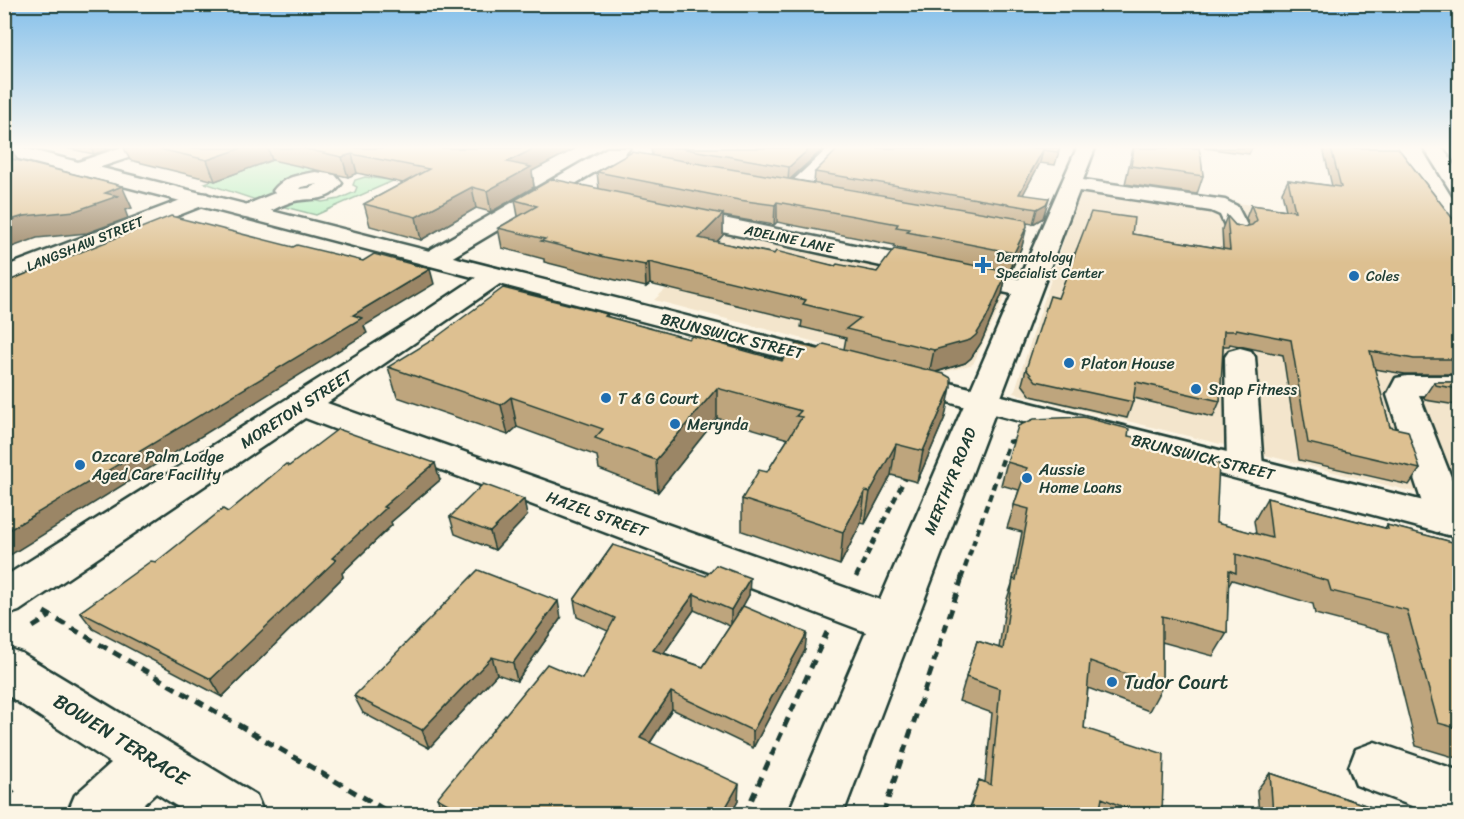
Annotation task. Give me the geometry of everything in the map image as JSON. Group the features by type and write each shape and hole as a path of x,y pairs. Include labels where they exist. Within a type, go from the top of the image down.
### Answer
{"street":[{"name":"BRUNSWICK STREET","path":"150,186 1454,522"},
{"path":"432,259 555,186"},
{"path":"771,186 817,194"},
{"path":"794,190 798,186"},
{"name":"MERTHYR ROAD","path":"816,814 1070,186"},
{"path":"1086,186 1217,205 1229,211 1238,231"},
{"path":"550,189 584,196"},
{"path":"249,212 291,194"},
{"name":"LANGSHAW STREET","path":"4,276 199,199"},
{"name":"ADELINE LANE","path":"654,211 1028,289"},
{"path":"1026,233 1050,237"},
{"name":"MORETON STREET","path":"20,603 301,405 495,276"},
{"path":"1240,357 1245,468"},
{"path":"1454,522 1403,395 1407,385 1457,371"},
{"name":"HAZEL STREET","path":"301,405 893,623"},
{"name":"BOWEN TERRACE","path":"4,667 237,814"},
{"path":"94,814 153,761"},
{"path":"1375,766 1460,798"}],"path":[{"path":"1067,275 1078,243"},
{"path":"883,814 1008,442 1027,437"},
{"path":"1010,438 1017,440"},
{"path":"855,580 910,466"},
{"path":"20,603 50,615 392,814"},
{"path":"33,627 50,615"},
{"path":"745,814 830,626"}],"shaded area":[{"path":"1081,186 1120,186 1273,208 1273,220 1459,250 1459,503 1014,393"},
{"path":"730,230 1010,286 973,364 938,374 654,300"}],"green space":[{"path":"215,186 280,186 277,187 274,194 259,201"},
{"path":"381,186 316,215 273,204 306,198 322,202 339,199 355,192 357,187"}],"building":[{"path":"4,186 121,186 105,193 118,196 75,211 24,216 4,222"},
{"path":"397,186 496,186 487,191 472,187 416,217 364,204"},
{"path":"539,186 587,186 723,214 699,238 774,254 776,251 835,266 837,264 877,272 894,249 1007,272 986,319 976,335 970,340 934,350 846,329 860,318 803,304 806,300 649,262 645,265 605,257 498,228 537,206 515,200"},
{"path":"669,186 830,186 1026,220 1027,226 1014,253 907,232 910,229 896,227 898,224 777,202 775,205"},
{"path":"900,186 1023,186 1019,194 1049,198 1046,204 1037,209"},
{"path":"1289,186 1428,186 1453,219 1460,224 1460,359 1414,359 1370,351 1390,427 1408,431 1420,469 1308,443 1291,340 1236,329 1236,331 1224,331 1220,401 1136,382 1133,402 1036,381 1026,369 1050,296 1058,298 1091,212 1134,218 1132,234 1230,250 1227,216 1235,225 1244,227 1252,225 1257,220 1251,205 1295,211"},
{"path":"171,216 293,247 297,245 363,261 374,254 430,269 353,315 362,318 4,533 4,283"},
{"path":"503,288 607,314 605,316 689,339 692,336 782,361 796,344 818,349 824,344 944,374 951,378 951,387 923,451 896,444 870,492 865,491 843,532 742,499 759,470 767,472 802,417 796,416 801,411 717,388 656,460 595,438 603,429 511,397 501,405 388,367 434,339"},
{"path":"1434,382 1460,382 1460,389 1435,385"},
{"path":"1083,417 1129,429 1128,436 1147,440 1146,446 1219,464 1216,523 1272,538 1267,498 1388,529 1387,525 1460,544 1460,729 1438,723 1407,610 1331,591 1328,581 1236,554 1236,573 1229,570 1227,633 1162,616 1162,687 1090,661 1084,728 1164,754 1162,814 1140,814 1102,798 1099,814 968,814 979,780 991,785 1000,689 966,677 977,641 1003,649 1013,579 1016,580 1029,509 1014,505 1027,468 1007,462 1018,426 1034,419"},
{"path":"338,429 435,463 383,507 386,508 332,558 336,560 211,679 80,612 151,561 156,562 223,509 228,512 286,464 289,466"},
{"path":"483,484 524,499 490,532 450,517"},
{"path":"613,545 706,576 716,565 750,578 731,610 694,594 653,650 703,667 743,606 807,633 753,731 671,692 640,738 739,784 722,814 466,814 437,798 547,664 582,679 615,618 574,600"},
{"path":"478,570 558,601 513,663 492,657 422,730 354,696"},
{"path":"1270,773 1392,814 1273,814"}],"place":[{"name":"Dermatology Specialist Center","path":"983,265"},
{"name":"Coles","path":"1354,276"},
{"name":"Platon House","path":"1069,363"},
{"name":"Snap Fitness","path":"1196,389"},
{"name":"T & G Court","path":"606,398"},
{"name":"Merynda","path":"675,424"},
{"name":"Ozcare Palm Lodge Aged Care Facility","path":"80,465"},
{"name":"Aussie Home Loans","path":"1027,478"},
{"name":"Tudor Court","path":"1112,682"}]}
